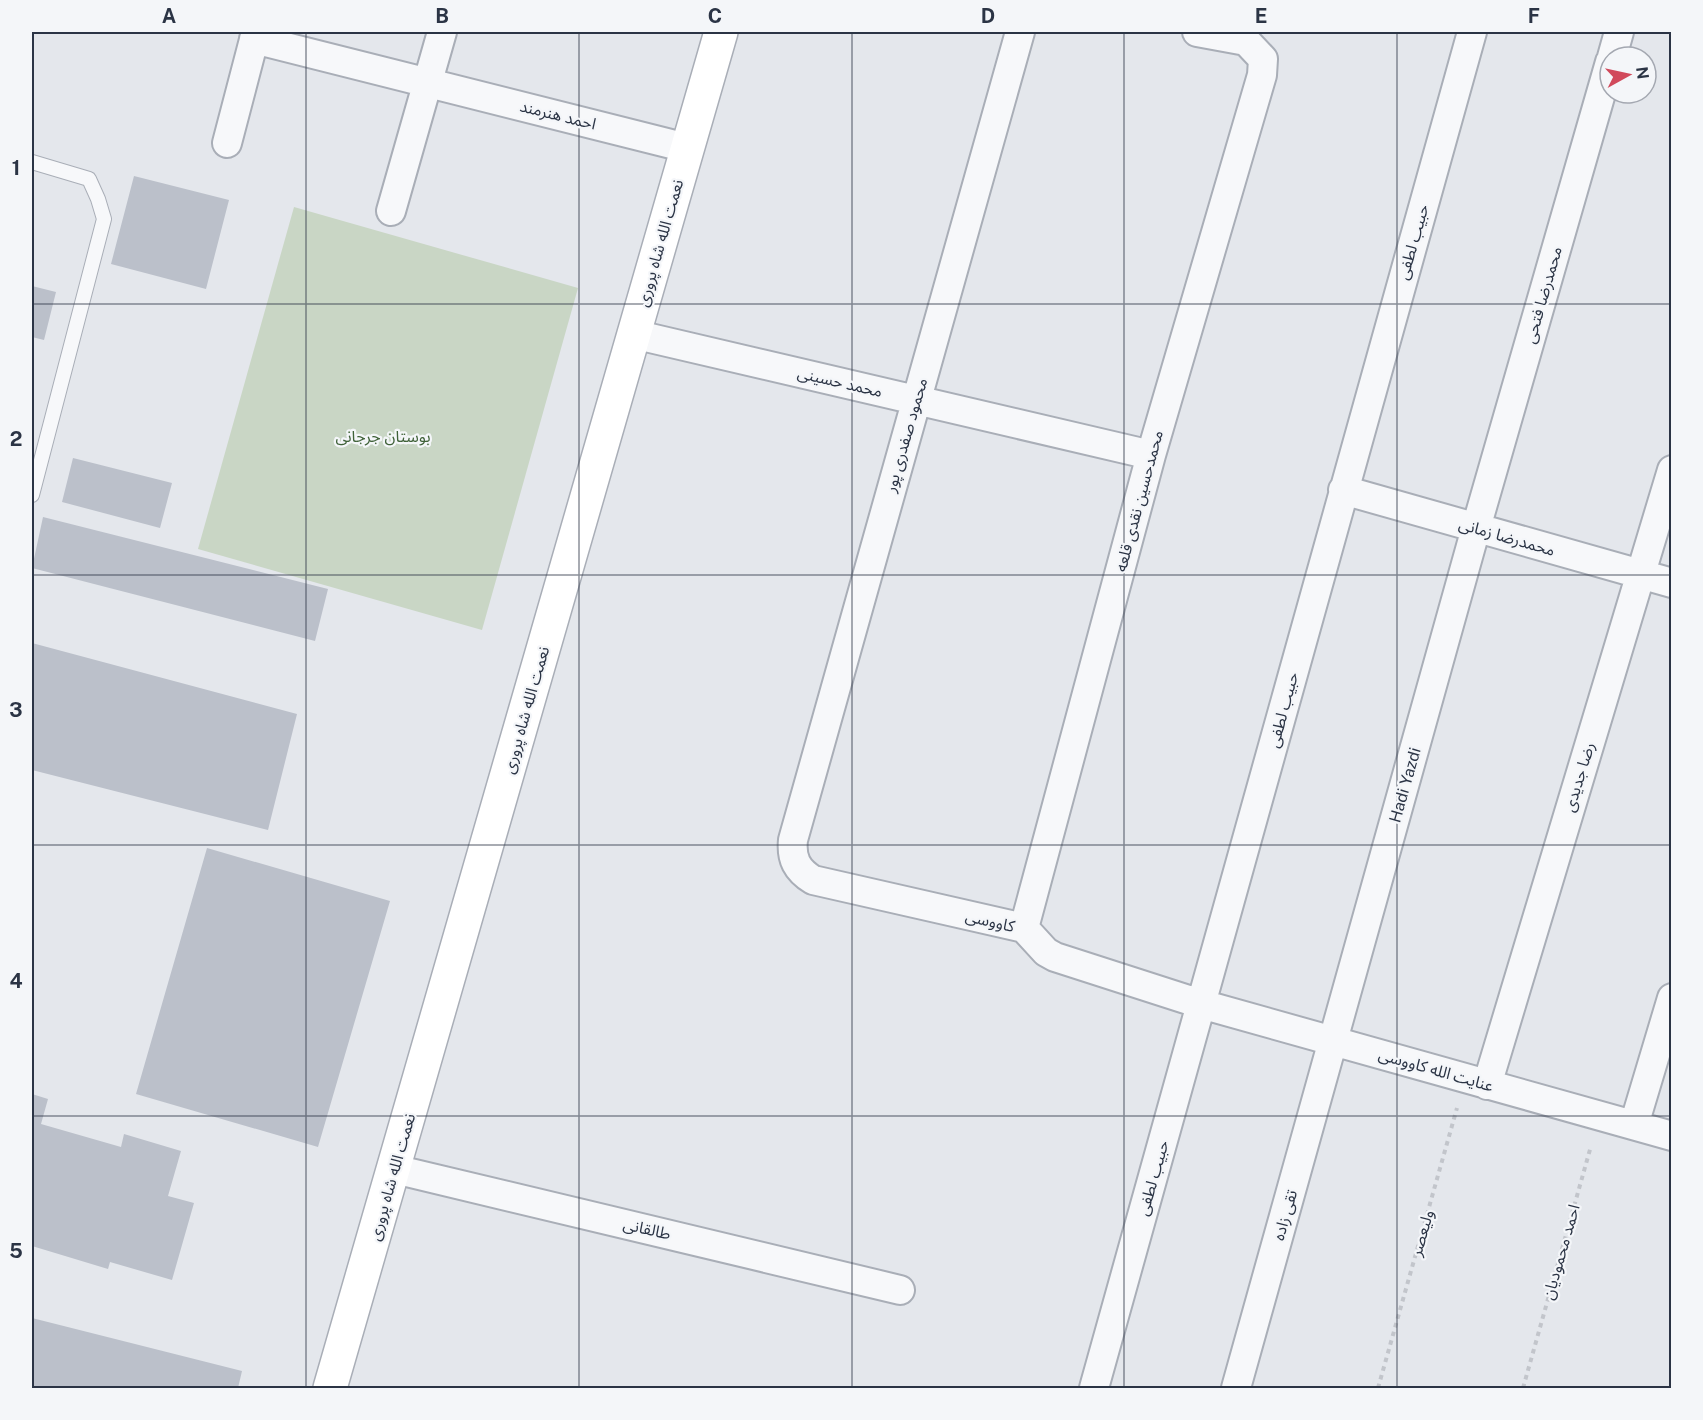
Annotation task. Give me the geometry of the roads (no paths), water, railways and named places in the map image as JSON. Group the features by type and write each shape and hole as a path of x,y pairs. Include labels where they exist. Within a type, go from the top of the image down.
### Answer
{"main road":[{"name":"نعمت الله شاه پروری","path":"330,1389 721,32"}],"street":[{"path":"391,211 442,32"},
{"name":"محمود صفدری پور","path":"793,840 1020,32"},
{"name":"محمدحسین نقدی قلعه","path":"1024,928 1151,455 1262,75 1263,59 1246,42 1197,32"},
{"name":"حبیب لطفی","path":"1095,1389 1472,32"},
{"name":"احمد هنرمند","path":"227,143 255,35 687,148"},
{"name":"محمدرضا فتحی","path":"1476,528 1598,104"},
{"name":"محمد حسینی","path":"633,334 1151,455"},
{"name":"رضا جدیدی","path":"1476,1081 1640,575 1671,470"},
{"name":"محمدرضا زمانی","path":"1343,490 1671,584"},
{"name":"Hadi Yazdi","path":"1333,1041 1476,528"},
{"name":"کاووسی","path":"793,840 791,854 803,874 813,880 1024,928 1046,952 1055,957 1202,1004"},
{"path":"1634,1125 1671,998"},
{"name":"عنایت‌ الله کاووسی","path":"1202,1004 1671,1136"},
{"name":"تقی زاده","path":"1236,1389 1333,1041"},
{"name":"طالقانی","path":"394,1169 900,1290"}],"lane":[{"path":"32,162 88,179 98,199 104,219 32,495"}],"park label":[{"name":"بوستان جرجانی","path":"383,436"}]}
